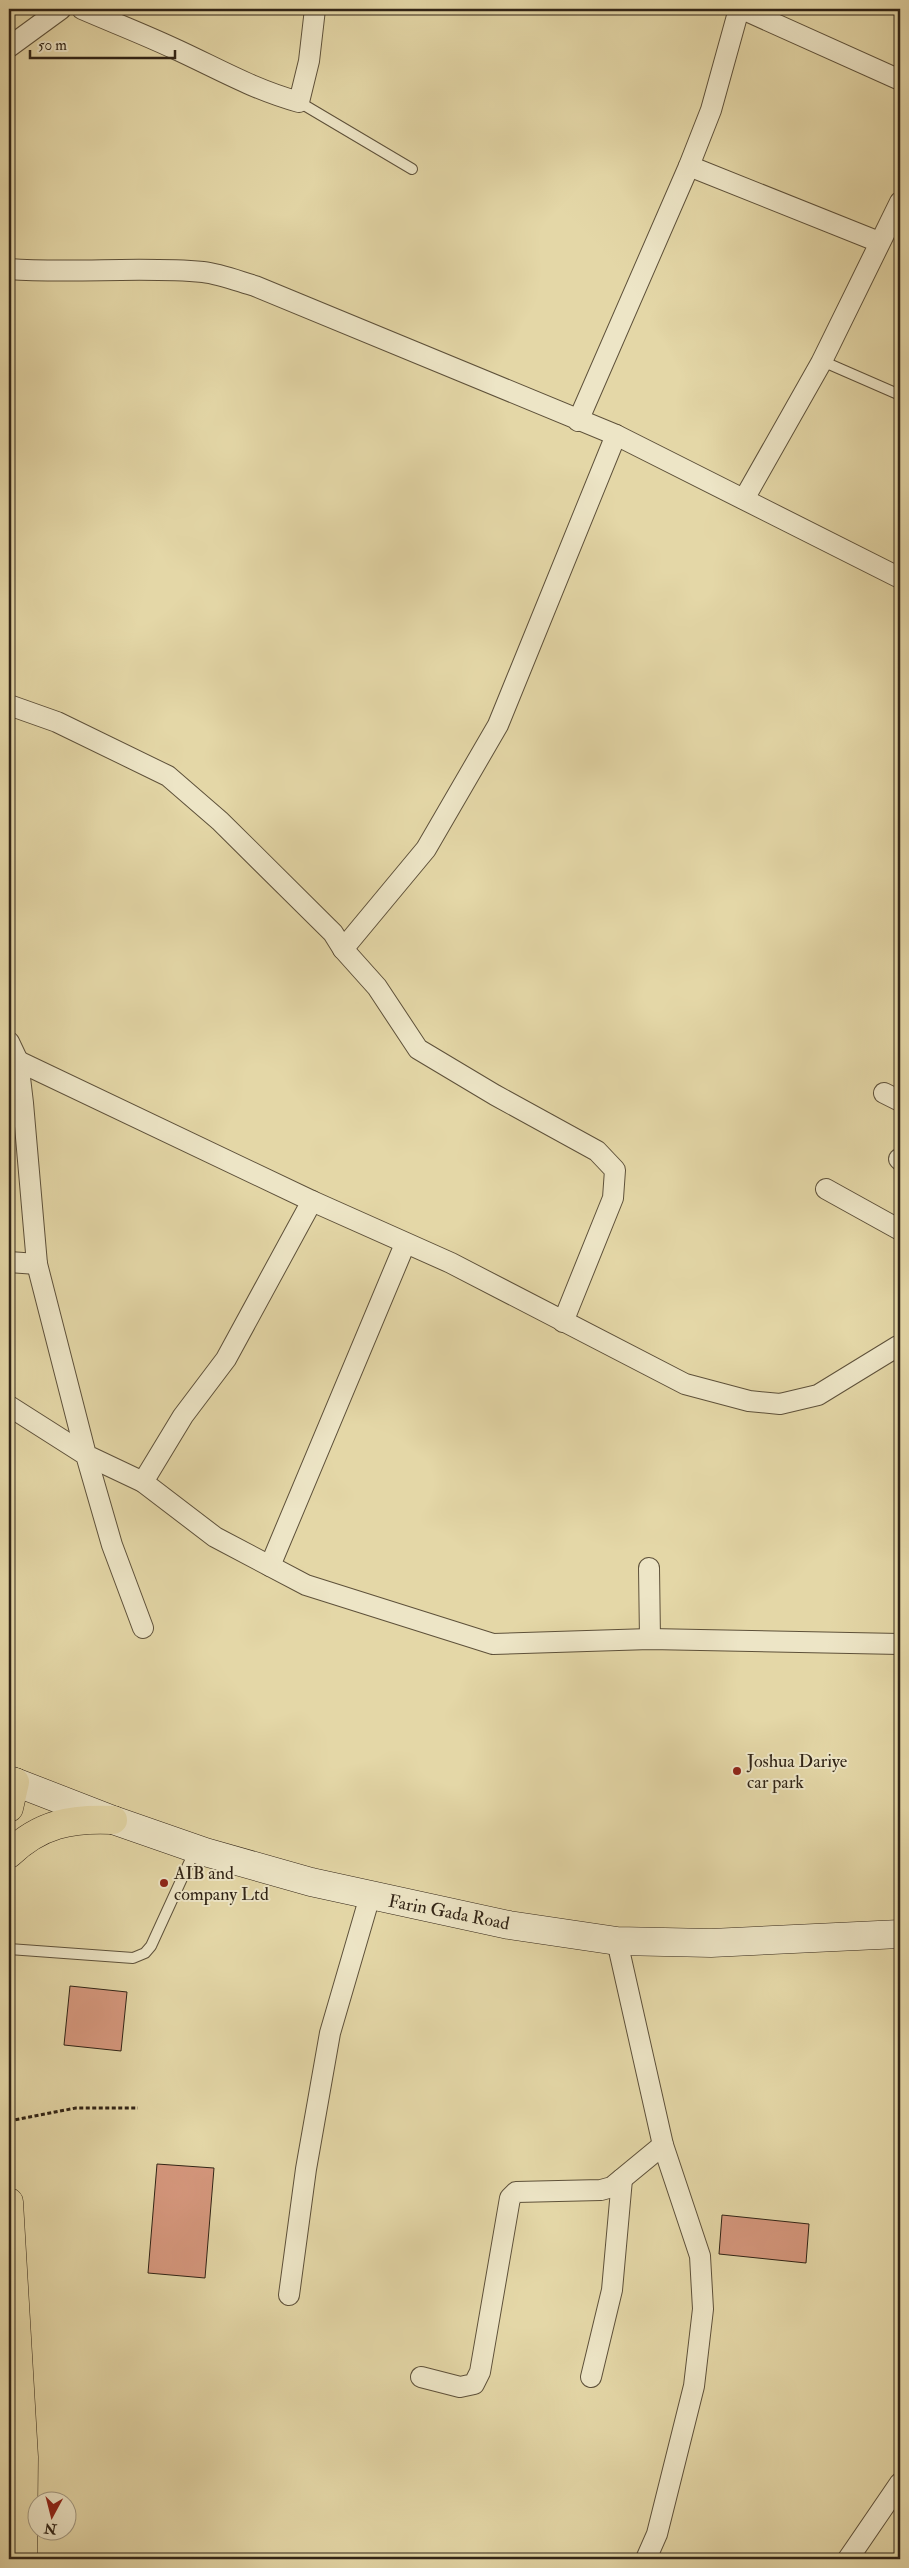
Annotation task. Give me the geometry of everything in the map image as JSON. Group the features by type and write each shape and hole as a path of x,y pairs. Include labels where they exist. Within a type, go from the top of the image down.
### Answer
{"highway":[{"path":"9,1854 40,1832 58,1823 83,1819 113,1820"},
{"path":"9,2202 24,2457 23,2559"}],"main road":[{"name":"Farin Gada Road","path":"11,1790 113,1820 196,1849 302,1880 509,1925 617,1941 711,1943 900,1934"}],"street":[{"path":"9,47 61,9"},
{"path":"82,9 174,48 235,80 270,94 299,102 309,61 315,9"},
{"path":"578,421 689,166 711,110 741,9 900,80"},
{"path":"689,166 888,239"},
{"path":"744,499 888,239 900,202"},
{"path":"9,269 45,272 158,270 205,272 255,286 578,421 616,435 900,578"},
{"path":"343,949 426,849 498,725 616,435"},
{"path":"9,705 57,722 168,776 220,821 333,933 343,949 377,987 418,1049 495,1095 597,1151 615,1170 613,1198 563,1322"},
{"path":"9,1042 18,1061 24,1102 37,1264 86,1455 112,1545 143,1628"},
{"path":"18,1061 312,1201 451,1263 685,1384 749,1401 780,1404 818,1395 899,1346"},
{"path":"826,1189 900,1230"},
{"path":"143,1482 182,1416 226,1359 312,1201"},
{"path":"270,1566 405,1244"},
{"path":"9,1262 37,1264"},
{"path":"9,1406 86,1455 143,1482 215,1537 306,1585 493,1644 650,1639 900,1644"},
{"path":"649,1568 650,1639"},
{"path":"289,2295 306,2169 330,2033 370,1896"},
{"path":"617,1941 663,2145 700,2256 702,2309 694,2386 657,2534 646,2559"},
{"path":"421,2377 460,2387 474,2384 480,2372 510,2198 516,2192 601,2190 612,2187 663,2145"},
{"path":"592,2377 612,2290 622,2179"},
{"path":"848,2559 900,2483"}],"lane":[{"path":"299,102 412,170"},
{"path":"822,361 900,395"},
{"path":"9,1949 133,1958 144,1953 151,1946 196,1849"}],"path":[{"path":"9,2121 76,2108 138,2108"}],"building":[{"path":"70,1986 127,1992 121,2051 64,2045"},
{"path":"157,2164 214,2168 205,2278 148,2273"},
{"path":"722,2215 809,2224 806,2263 719,2254"}],"place":[{"name":"Joshua Dariye car park","path":"737,1771"},
{"name":"AIB and company Ltd","path":"164,1883"}]}
